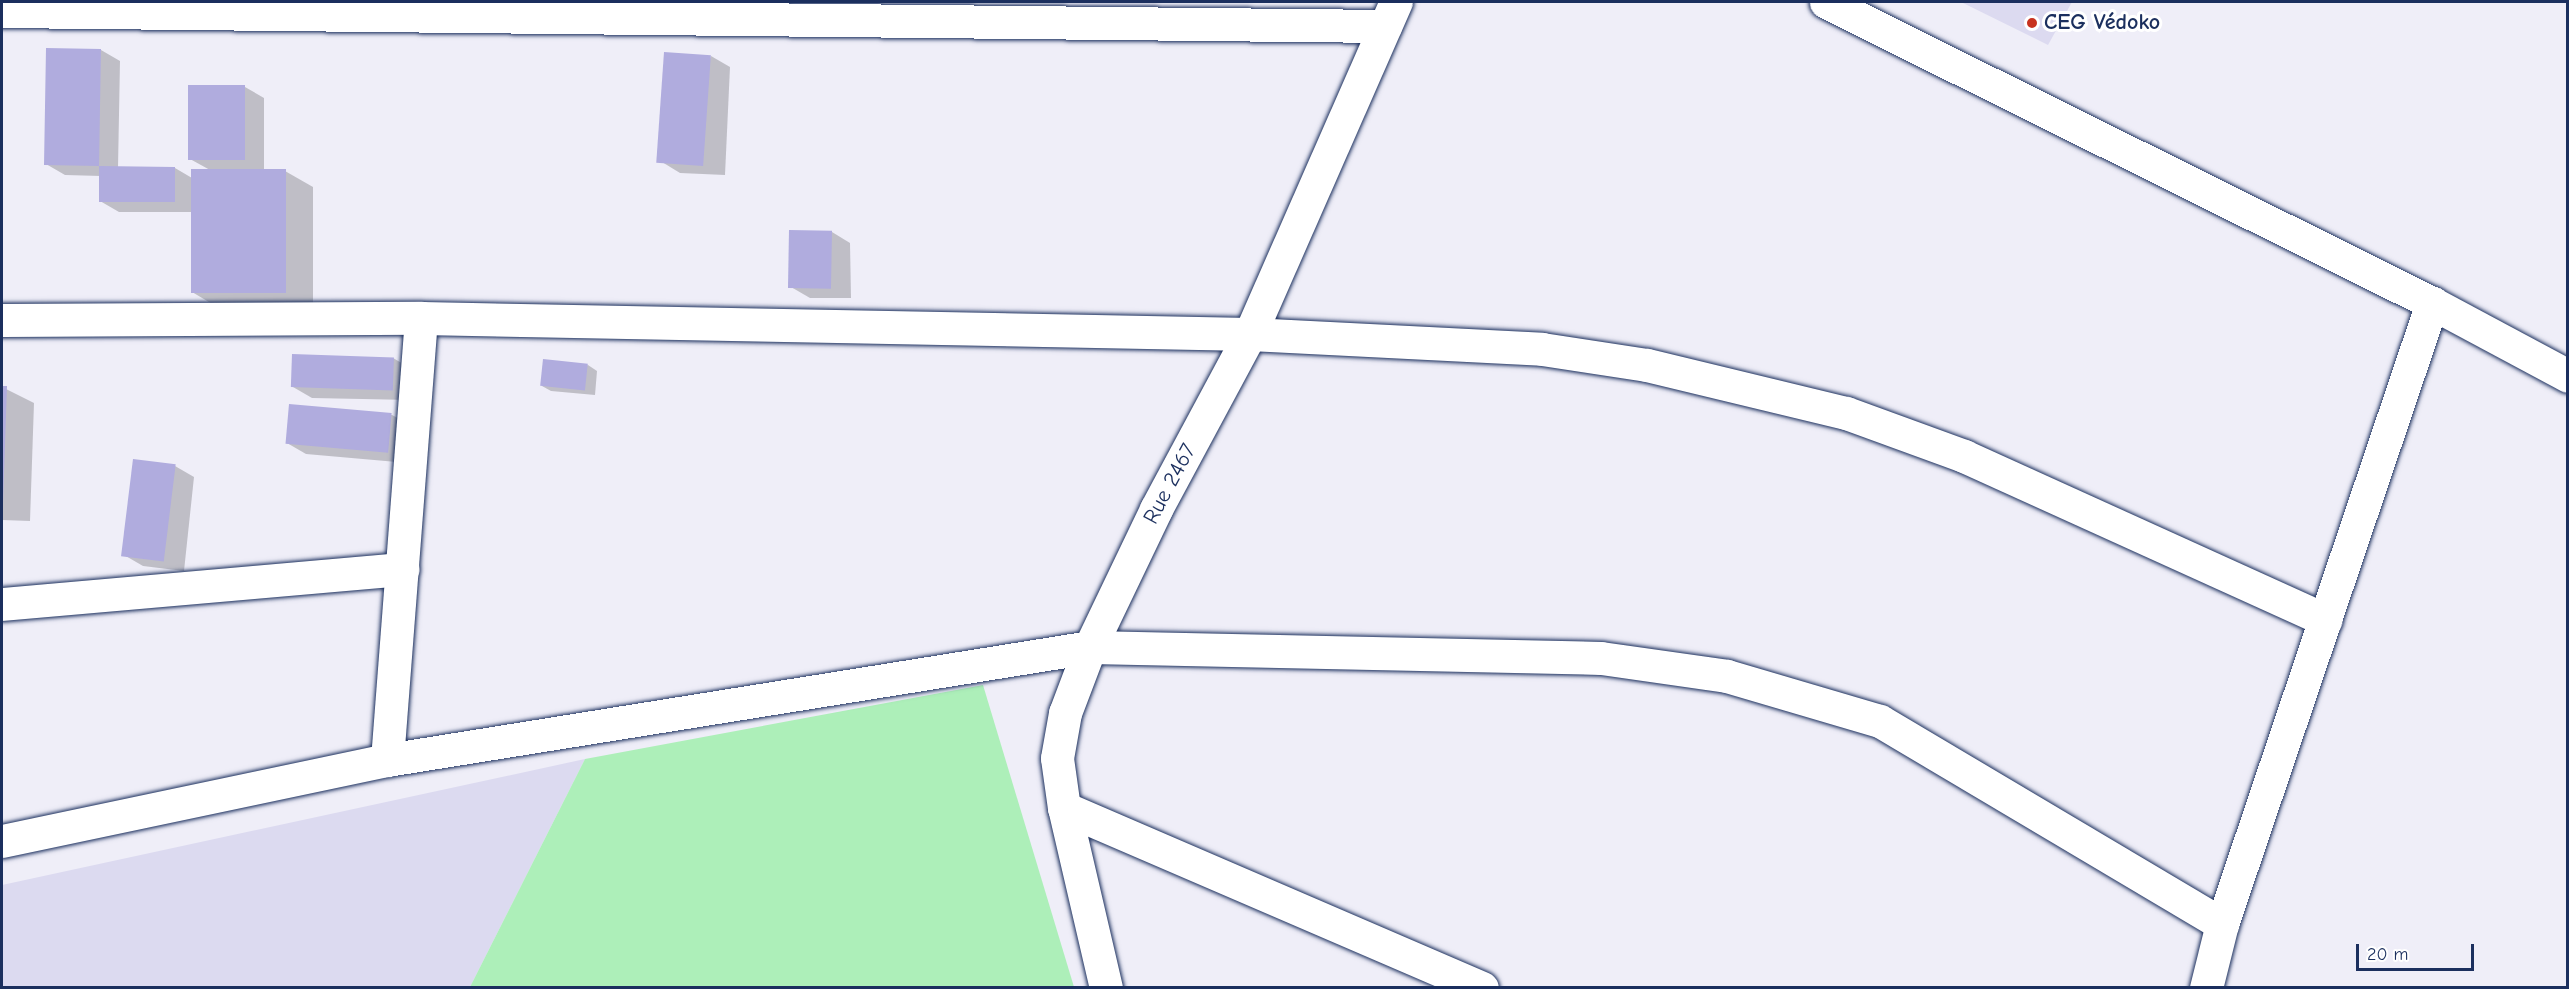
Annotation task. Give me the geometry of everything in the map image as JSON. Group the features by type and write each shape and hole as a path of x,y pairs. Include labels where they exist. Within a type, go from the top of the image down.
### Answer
{"street":[{"path":"1826,2 2432,303 2568,376"},
{"path":"2,12 1390,14"},
{"name":"Rue 2467","path":"1106,987 1064,808 1057,758 1065,713 1090,647 1156,509 1250,334 1390,14"},
{"path":"2206,987 2222,924 2432,303"},
{"path":"2,320 421,318 1250,334 1542,349 1647,364 1846,413 1964,456 2325,620"},
{"path":"387,760 421,318"},
{"path":"2,604 402,569"},
{"path":"2,841 387,760 1090,647 1601,658 1727,676 1880,721 2222,924"},
{"path":"1064,808 1482,987"}],"shaded area":[{"name":"CEG Védoko","path":"1961,2 2072,2 2048,45"},
{"path":"585,759 470,987 2,987 2,885"}],"green space":[{"path":"983,685 1074,987 470,987 585,759"}],"building":[{"path":"46,48 101,49 99,166 44,165"},
{"path":"664,52 711,55 703,166 656,163"},
{"path":"188,85 245,85 245,160 188,160"},
{"path":"99,166 175,167 175,202 99,202"},
{"path":"191,169 286,169 286,293 191,293"},
{"path":"789,230 832,231 831,289 788,288"},
{"path":"292,354 394,358 393,391 291,387"},
{"path":"543,359 588,364 585,391 540,386"},
{"path":"2,386 7,386 3,504 2,504"},
{"path":"289,404 392,413 388,453 286,444"},
{"path":"133,459 176,464 164,562 121,556"}],"place":[{"name":"CEG Védoko","path":"2032,23"}]}
